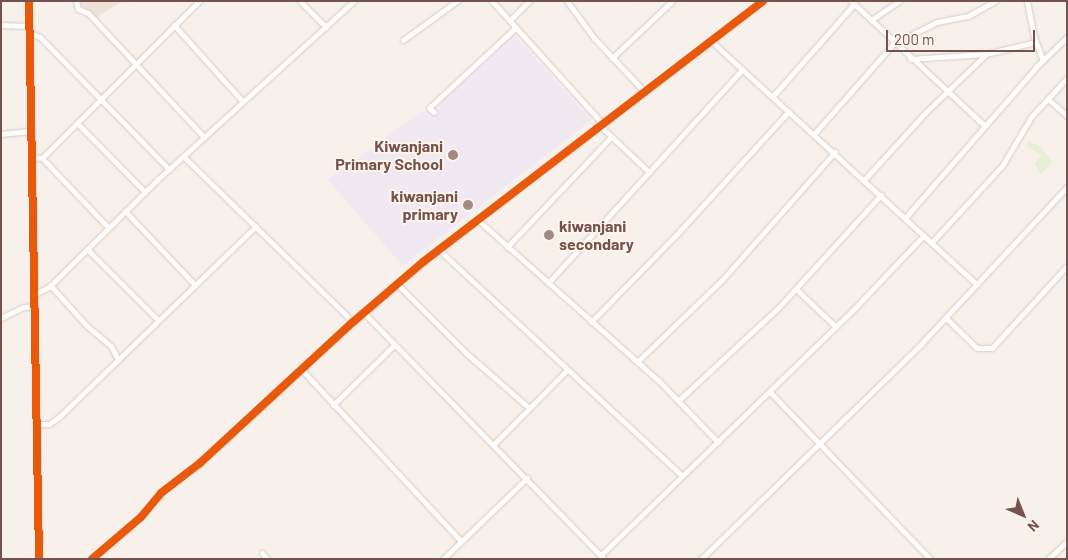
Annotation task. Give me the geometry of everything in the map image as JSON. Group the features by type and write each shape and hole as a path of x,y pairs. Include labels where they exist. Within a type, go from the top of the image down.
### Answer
{"street":[{"path":"29,1 39,559"},
{"path":"76,1 78,9 88,13 204,137"},
{"path":"42,158 199,1"},
{"path":"300,1 326,27"},
{"path":"35,294 50,285 144,192 354,1"},
{"path":"403,40 457,1"},
{"path":"492,1 611,137 649,172"},
{"path":"510,20 529,1"},
{"path":"567,1 612,58 644,90"},
{"path":"612,58 672,1"},
{"path":"92,559 141,517 161,492 200,463 353,322 438,249 478,220 600,123 762,1"},
{"path":"871,20 899,1"},
{"path":"814,134 893,44 937,22 968,16 996,1"},
{"path":"1027,1 1035,42 1043,60"},
{"path":"773,96 853,3 893,44 985,126"},
{"path":"1,25 29,26"},
{"path":"174,25 243,102"},
{"path":"434,112 429,108 515,28"},
{"path":"29,33 40,37 169,169"},
{"path":"905,218 1043,60 1067,37"},
{"path":"710,40 773,96 788,112 835,152 976,284"},
{"path":"910,59 986,54 1035,42"},
{"path":"864,180 947,92 986,54"},
{"path":"548,283 742,70"},
{"path":"932,242 1002,166 1026,123 1067,78"},
{"path":"1048,99 1067,116"},
{"path":"591,322 677,234 788,112"},
{"path":"77,123 144,192"},
{"path":"1,134 32,132"},
{"path":"507,247 611,137"},
{"path":"637,362 722,280 835,152"},
{"path":"32,157 42,158 108,227"},
{"path":"184,157 353,322"},
{"path":"701,559 946,318 1067,187"},
{"path":"679,400 796,289 881,195"},
{"path":"125,211 195,285"},
{"path":"478,220 679,400 718,442"},
{"path":"37,424 54,422 256,226"},
{"path":"364,313 603,557 924,236"},
{"path":"86,249 158,320"},
{"path":"438,249 682,476"},
{"path":"946,318 977,348 992,348 1067,266"},
{"path":"397,284 466,353 529,408"},
{"path":"50,285 87,326 108,343 118,360"},
{"path":"796,289 836,326"},
{"path":"1,318 35,306"},
{"path":"333,405 394,345"},
{"path":"302,370 461,541"},
{"path":"494,444 567,370"},
{"path":"770,392 820,442 925,557"},
{"path":"443,559 527,478"},
{"path":"1048,559 1067,541"},
{"path":"262,553 267,559"}],"shaded area":[{"path":"78,1 123,1 95,18"},
{"name":"Kiwanjani Primary School","path":"514,35 591,120 403,266 328,180 423,111 438,111 441,102"}],"green space":[{"path":"1027,141 1040,146 1052,162 1041,174 1035,165 1041,155 1028,147"}],"cycle path":[{"path":"29,1 39,559"},
{"path":"92,559 141,517 161,493 200,463 353,322 423,262 763,1"}],"place":[{"name":"Kiwanjani Primary School","path":"453,155"},
{"name":"kiwanjani primary","path":"468,205"},
{"name":"kiwanjani secondary","path":"549,235"}]}
